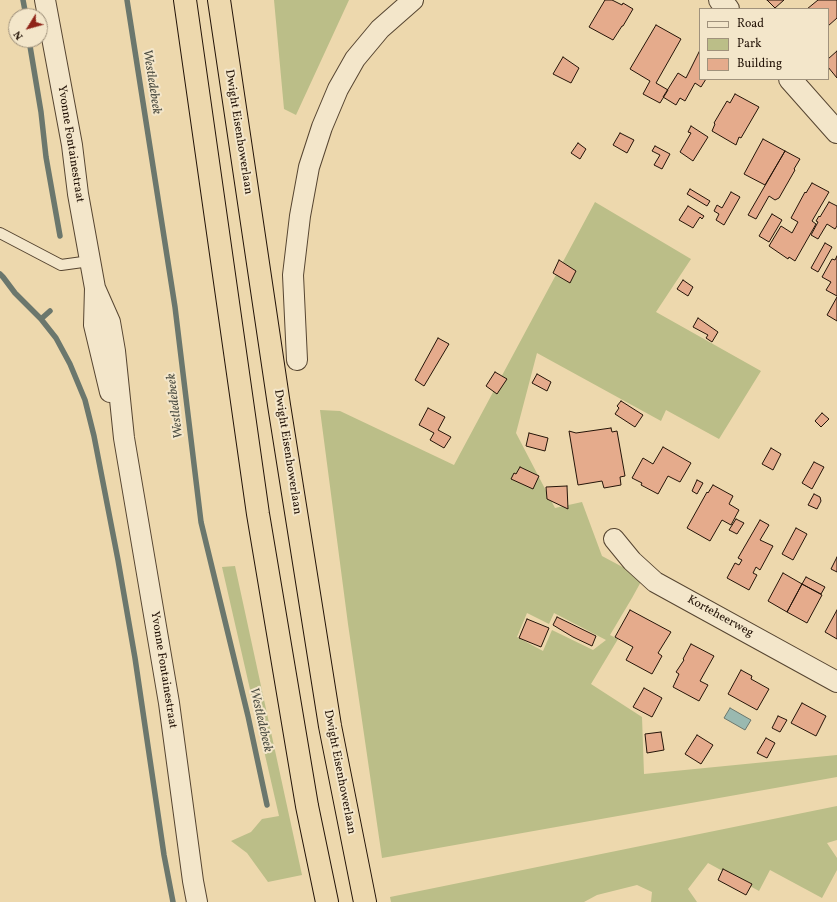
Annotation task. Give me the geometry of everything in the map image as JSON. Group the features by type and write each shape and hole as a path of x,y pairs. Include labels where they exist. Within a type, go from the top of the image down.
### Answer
{"highway":[{"path":"181,0 190,36"},
{"path":"185,0 258,514 307,806 327,902"},
{"name":"Dwight Eisenhowerlaan","path":"219,0 279,405 330,726 365,902"}],"street":[{"name":"Yvonne Fontainestraat","path":"45,0 72,145 78,194 95,288 94,325 104,372 124,438 169,703 197,902"},
{"path":"297,360 293,275 300,216 309,167 338,89 355,59 380,29 413,0"},
{"path":"720,0 727,8"},
{"path":"791,80 837,132"},
{"name":"Korteheerweg","path":"614,539 632,562 655,582 837,682"}],"lane":[{"path":"0,233 61,265 90,261"}],"green space":[{"path":"274,0 349,0 296,115 284,109"},
{"path":"595,202 691,259 656,312 761,371 719,439 666,410 661,421 537,353 516,433 555,508 582,502 602,556 643,578 610,635 618,639 591,684 642,717 644,774 837,755 837,777 382,858 348,624 320,410 340,411 454,465","holes":["527,613 549,624 554,613 606,640 593,650 552,630 543,651 517,637"]},
{"path":"235,566 302,875 268,882 247,853 231,841 251,832 262,819 279,816 222,567"},
{"path":"837,806 837,840 827,843 837,858 837,870 822,898 770,870 759,891 708,863 688,889 697,902 651,902 652,892 637,885 597,895 584,902 391,902 390,897"}],"water":[{"path":"730,708 751,720 745,730 724,718"}],"building":[{"path":"605,0 612,0 622,5 623,3 633,9 613,40 589,27"},
{"path":"767,0 784,0 775,8"},
{"path":"818,0 837,0 837,18 829,25 829,8 808,8"},
{"path":"656,25 681,39 656,83 668,90 660,103 643,94 650,81 630,69"},
{"path":"837,51 837,78 829,68 829,58"},
{"path":"699,52 699,80 705,80 701,87 695,83 685,101 680,98 676,105 663,97 678,73 686,78"},
{"path":"563,57 579,68 571,83 553,74"},
{"path":"735,94 759,107 741,138 739,137 736,145 712,131 715,124 714,123 727,101 730,103"},
{"path":"691,126 708,137 693,161 680,152 691,133 688,132"},
{"path":"620,133 634,140 627,153 613,145"},
{"path":"763,139 785,151 765,185 744,174"},
{"path":"578,143 586,149 580,159 571,153"},
{"path":"655,146 670,154 662,169 654,165 660,155 652,151"},
{"path":"785,151 800,159 779,198 775,200 769,196 756,219 748,215"},
{"path":"812,183 829,192 812,221 816,224 795,261 789,257 788,259 769,246 781,226 792,233 798,222 791,218 805,192 806,193"},
{"path":"690,189 710,201 707,206 687,194"},
{"path":"731,192 740,197 724,225 716,220 719,214 714,211 717,205 722,208"},
{"path":"829,202 837,206 837,226 835,229 827,224 818,239 811,235 818,222 816,221"},
{"path":"688,206 704,216 702,219 700,217 693,228 679,220"},
{"path":"772,214 782,220 769,242 759,236"},
{"path":"825,243 832,247 818,272 811,268"},
{"path":"837,256 837,296 826,290 831,282 822,277 832,259 835,260"},
{"path":"559,260 576,271 570,283 553,273"},
{"path":"683,280 693,287 688,296 677,289"},
{"path":"837,297 837,321 827,315"},
{"path":"698,318 718,332 712,342 706,338 708,335 693,327"},
{"path":"438,338 449,344 424,386 415,380"},
{"path":"495,372 507,379 497,394 486,386"},
{"path":"537,374 551,382 547,391 532,383"},
{"path":"621,401 643,415 635,427 615,414 619,408 617,406"},
{"path":"428,408 445,417 438,430 451,437 444,448 430,440 434,433 419,425"},
{"path":"822,413 829,419 821,427 815,421"},
{"path":"611,428 612,432 617,431 625,476 620,477 621,485 604,488 602,481 578,485 569,431 576,433"},
{"path":"529,433 548,438 545,451 526,446"},
{"path":"663,447 691,463 680,482 668,476 658,494 641,485 642,483 632,478 643,458 653,464"},
{"path":"771,448 781,454 773,470 762,464"},
{"path":"814,462 824,467 812,489 802,483"},
{"path":"520,467 539,476 533,489 511,479"},
{"path":"697,480 703,483 697,494 692,491"},
{"path":"713,485 733,496 729,504 739,510 731,525 722,520 710,541 687,528 707,492 708,493"},
{"path":"567,486 568,509 547,499 546,487"},
{"path":"814,494 820,497 821,501 817,509 808,505"},
{"path":"736,519 744,523 737,534 729,530"},
{"path":"760,520 769,525 760,540 773,546 760,570 756,567 753,573 757,575 749,590 727,578 735,563 739,565 742,560 738,558"},
{"path":"796,528 807,534 793,560 782,554"},
{"path":"837,557 837,572 831,569"},
{"path":"783,573 802,584 787,612 768,601"},
{"path":"806,577 825,587 821,594 802,584"},
{"path":"802,584 822,595 807,623 787,612"},
{"path":"630,610 671,632 658,653 662,656 652,674 626,660 633,647 615,637"},
{"path":"837,610 837,639 825,632"},
{"path":"557,617 596,636 592,646 553,625"},
{"path":"527,619 549,628 541,647 519,638"},
{"path":"691,644 714,656 700,681 708,685 699,701 673,687 679,674 676,672 684,660 683,659"},
{"path":"741,670 752,676 751,679 769,689 757,710 728,694"},
{"path":"644,688 662,698 652,717 633,707"},
{"path":"802,703 826,716 816,736 791,723"},
{"path":"778,716 787,720 780,732 772,728"},
{"path":"661,732 664,750 647,753 645,734"},
{"path":"697,735 713,745 701,764 685,754"},
{"path":"766,738 775,743 767,758 757,753"},
{"path":"723,869 752,884 746,895 718,880"}],"waterway":[{"path":"23,0 24,8"},
{"name":"Westledebeek","path":"127,0 175,307 201,522 248,716 267,805"},
{"path":"30,48 41,112 46,157 60,236"},
{"name":"Westledebeek","path":"0,274 15,293 41,319 56,338 70,364 85,400 94,436 118,560 135,658 164,855 173,902"},
{"path":"41,319 50,311"}]}
